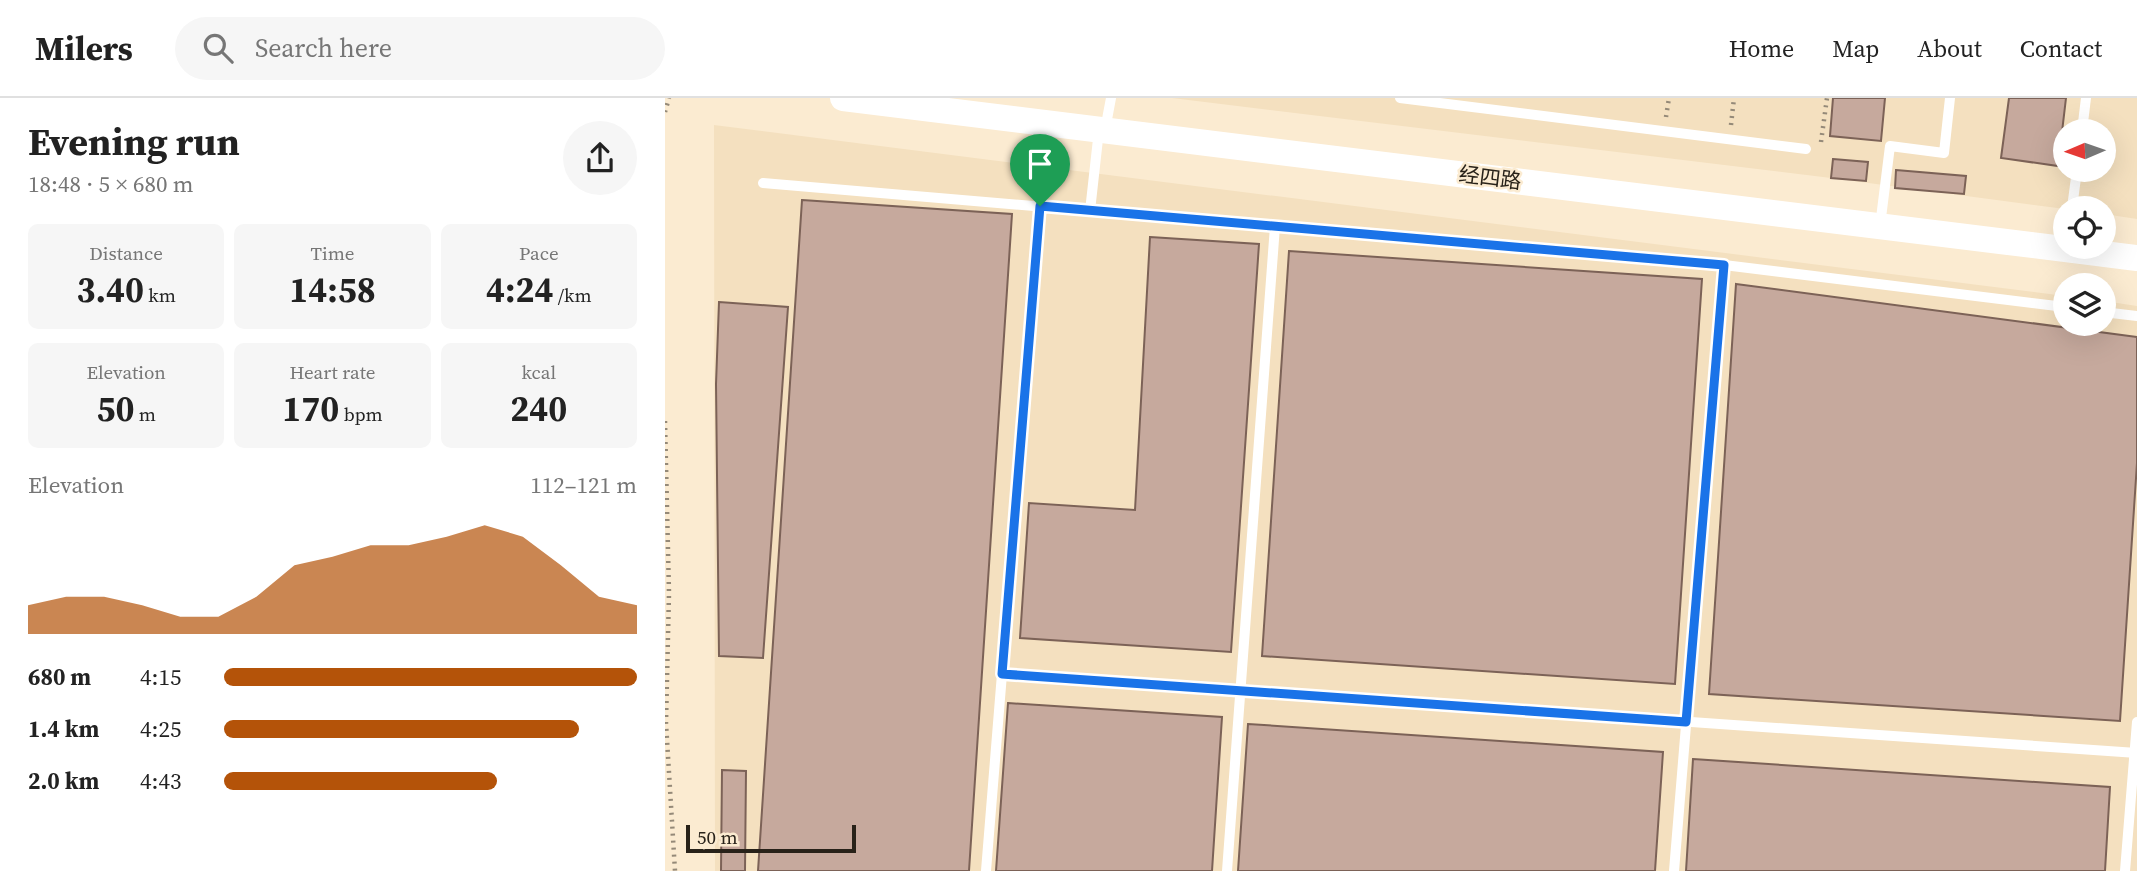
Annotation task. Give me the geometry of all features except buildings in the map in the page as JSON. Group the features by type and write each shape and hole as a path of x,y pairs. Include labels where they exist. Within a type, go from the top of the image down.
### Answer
{"street":[{"name":"经四路","path":"843,98 2053,246"},
{"name":"经四路","path":"2116,255 2137,258"}],"lane":[{"path":"1090,211 1102,130 1111,98"},
{"path":"1400,98 1806,149"},
{"path":"1880,226 1891,146 1944,153 1950,98"},
{"path":"2083,119 2086,98"},
{"path":"763,183 1724,265 2053,306"},
{"path":"986,871 1040,206"},
{"path":"1227,871 1275,226"},
{"path":"1674,871 1724,265"},
{"path":"2116,314 2137,316"},
{"path":"1002,674 2136,753"},
{"path":"2125,871 2137,722"}],"path":[{"path":"665,112 669,98"},
{"path":"1729,139 1734,98"},
{"path":"1806,149 1821,147 1827,98"},
{"path":"665,421 669,593 666,723 675,871"}],"shaded area":[{"path":"1172,98 2137,98 2137,219 2116,216 2116,196 2053,196 2053,207"},
{"path":"714,125 2053,294 2053,336 2116,336 2116,303 2137,306 2137,871 715,871"}],"route":[{"path":"1040,206 1724,265 1686,722 1002,674 1040,206"}]}
